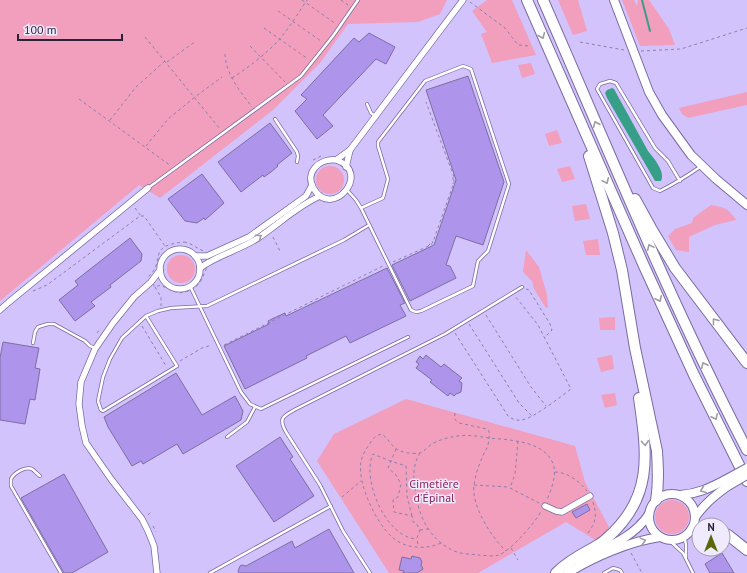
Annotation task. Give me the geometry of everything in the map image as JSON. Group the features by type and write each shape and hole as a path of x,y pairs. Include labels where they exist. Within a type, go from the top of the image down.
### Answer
{"highway":[{"path":"527,0 579,120 694,375 747,481"},
{"path":"542,0 675,305 747,450"},
{"path":"579,120 613,233 622,270 635,348 657,451 658,485 656,500"},
{"path":"617,172 676,268 747,364"},
{"path":"556,573 566,563 605,540 621,525 638,494 646,463 645,440 638,394 635,348"},
{"path":"731,537 747,550"}],"main road":[{"path":"614,0 649,92 662,115 691,155 716,179 747,205"},
{"path":"696,516 703,506 726,483 747,468"},
{"path":"556,573 619,541 637,530 649,514 651,507 656,500 668,494 692,494 747,475"},
{"path":"680,495 691,503 696,516"},
{"path":"649,514 650,525 660,537 670,540 677,540 691,533"},
{"path":"568,573 581,565 626,545 660,537"}],"street":[{"path":"336,160 350,150 465,2"},
{"path":"312,185 320,196 332,199 343,195 350,184 350,178 346,167 350,150"},
{"path":"160,270 165,281 174,287 191,287 197,278 200,268 207,258 248,237 306,196 312,185 312,174 317,165 325,160 336,160 346,167"},
{"path":"0,310 148,188"},
{"path":"195,256 207,258 239,248 258,238 310,200 320,196"},
{"path":"153,285 164,257 172,250 184,249 190,252 195,256 200,268"},
{"path":"156,572 154,546 142,519 111,479 86,443 79,404 80,391 84,375 95,348 134,297 153,285 165,281"},
{"path":"544,506 562,512 590,496"}],"lane":[{"path":"148,188 301,76 358,0"},
{"path":"347,190 361,208 411,310 416,312 421,311 473,286 478,261 488,251 509,184 471,69 468,66 463,66 425,81 378,142 388,179 383,198 361,208"},
{"path":"680,180 668,161 655,148 616,83 610,81 600,84 597,89 653,188 660,191 680,180 702,166"},
{"path":"367,104 371,113 375,116"},
{"path":"275,119 298,152 297,162"},
{"path":"146,316 177,366 103,411 101,410 98,401 103,377 110,360 122,338 146,316 171,308 207,306 344,240 369,225"},
{"path":"191,287 241,392 250,404 261,409 408,337"},
{"path":"370,573 343,531 320,486 281,424 282,418 467,321 522,287"},
{"path":"33,343 35,332 38,327 54,324 95,348"},
{"path":"227,436 247,422 255,407"},
{"path":"40,476 29,468 17,472 11,479 12,486 61,573"},
{"path":"210,573 331,506"},
{"path":"684,537 686,544 686,560"},
{"path":"670,540 683,553 693,573"},
{"path":"604,573 613,568 620,570 622,573"}],"path":[{"path":"302,0 340,26"},
{"path":"232,78 260,57 280,39 307,0"},
{"path":"341,0 352,8"},
{"path":"465,2 469,1 505,28 518,45 529,46"},
{"path":"278,11 326,44"},
{"path":"264,28 312,62"},
{"path":"681,49 747,28"},
{"path":"145,37 223,133"},
{"path":"109,120 136,87 166,62 196,41"},
{"path":"250,46 288,85"},
{"path":"225,54 226,64 232,78 254,110"},
{"path":"145,146 168,119 194,97 222,77"},
{"path":"79,99 169,163 174,169"},
{"path":"388,264 431,245 453,185 453,174 426,102"},
{"path":"312,161 315,158 324,155"},
{"path":"130,203 142,216 144,216 165,246"},
{"path":"31,292 47,285 142,216"},
{"path":"272,234 280,251"},
{"path":"153,285 160,285 172,292 177,293 184,293 191,287 197,287 203,279 206,268 210,265 204,251 189,243 178,243 165,246 159,253 153,273 148,278 161,297 161,310"},
{"path":"219,347 380,268"},
{"path":"522,287 529,290 550,324 552,330 544,339"},
{"path":"452,329 508,416 514,420 523,420 532,416 571,389 538,325 512,293"},
{"path":"483,311 531,387 546,406"},
{"path":"467,321 520,403 532,416"},
{"path":"142,326 169,371"},
{"path":"455,413 454,418 459,423 489,431 489,445 480,463 474,485 475,500 492,535 506,551"},
{"path":"420,453 409,453 396,449 392,447 386,437 382,434 378,435 372,440 365,450 361,461 361,480 374,512 392,538 402,544 426,548 441,543"},
{"path":"471,435 489,438 518,441 530,444 543,451 550,458 554,467 554,479 540,515 506,551 499,555 466,554 454,551 441,543 428,529 420,516 416,503 415,492 414,469 416,459 420,453 432,444 450,437 471,435"},
{"path":"510,488 515,474 518,441"},
{"path":"396,449 388,468 396,475 401,484 398,497 393,500 394,512 412,516"},
{"path":"417,539 405,536 394,527 383,512 374,492 370,474 370,463 374,454 406,466 407,496 413,522 420,530"},
{"path":"342,497 361,480"},
{"path":"474,485 510,488 544,506"},
{"path":"420,530 428,529"},
{"path":"418,547 417,534 420,530"},
{"path":"626,545 642,573"},
{"path":"511,547 518,560"}],"green space":[{"path":"0,0 447,0 440,14 418,22 348,24 320,63 273,110 160,198 139,185 0,301"},
{"path":"487,0 512,0 536,55 492,63 481,34 487,32 472,11"},
{"path":"558,0 578,0 587,31 573,35"},
{"path":"622,0 634,0 637,6 638,0 649,0 669,29 675,45 640,46"},
{"path":"531,63 535,74 522,78 518,65"},
{"path":"747,92 747,105 688,118 682,114 679,108"},
{"path":"557,130 562,143 549,146 545,134"},
{"path":"330,166 340,170 344,180 340,190 330,194 320,190 316,180 320,170"},
{"path":"570,166 575,179 562,182 557,169"},
{"path":"586,204 590,219 575,221 572,206"},
{"path":"711,205 726,209 736,220 715,225 689,237 689,252 676,250 668,236 675,229 692,223 693,218"},
{"path":"598,239 600,255 586,255 583,241"},
{"path":"526,250 539,267 547,295 548,307 546,308 534,289 532,281 523,272"},
{"path":"181,255 191,259 195,269 191,279 181,283 171,279 167,269 171,259"},
{"path":"615,317 615,330 600,330 599,318"},
{"path":"612,355 614,369 601,372 597,358"},
{"path":"615,393 617,405 605,408 601,395"},
{"name":"Cimetière d'Épinal","path":"406,399 575,446 585,482 611,531 597,541 566,522 478,573 389,573 317,461 334,434"},
{"path":"669,500 675,500 679,501 686,507 689,517 688,524 682,531 675,534 669,534 665,533 658,527 655,520 655,514 656,510 662,503"}],"shaded area":[{"path":"612,88 614,89 648,151 658,165 662,173 661,181 655,181 607,98 605,93 607,90"}],"building":[{"path":"369,33 395,47 386,64 376,59 323,115 333,126 317,139 295,111 307,99 301,95 354,38 359,42"},
{"path":"468,76 504,182 483,245 456,236 446,265 450,266 456,278 410,301 392,265 434,245 456,180 426,90"},
{"path":"270,123 292,153 271,172 264,177 263,175 241,192 218,162"},
{"path":"202,174 224,203 205,220 204,218 197,223 185,221 168,199"},
{"path":"130,238 142,254 141,261 91,302 95,306 75,321 59,300 78,285 75,281"},
{"path":"387,268 405,303 400,305 406,316 350,343 346,336 306,356 307,358 245,389 224,346 269,324 268,321 274,318 285,313 286,316"},
{"path":"3,342 39,348 35,368 40,369 35,400 30,399 25,424 0,420 0,358"},
{"path":"426,355 441,367 444,364 462,378 459,381 462,383 461,392 454,396 450,393 448,396 430,382 432,380 416,368 419,364 416,362 420,356 423,359"},
{"path":"176,373 202,415 235,396 243,411 241,420 183,454 177,444 143,464 141,461 132,466 108,427 104,417"},
{"path":"280,437 293,457 290,459 314,496 274,522 236,466"},
{"path":"64,474 108,552 72,573 64,573 21,498"},
{"path":"587,504 590,510 576,518 572,512"},
{"path":"329,529 354,573 239,573 238,571 240,566 246,566 292,541 295,548"},
{"path":"412,556 420,558 423,569 417,573 403,573 404,571 399,570 402,557 411,559"},
{"path":"716,557 724,557 734,573 710,573 705,564"}],"waterway":[{"path":"642,0 650,31"}]}
